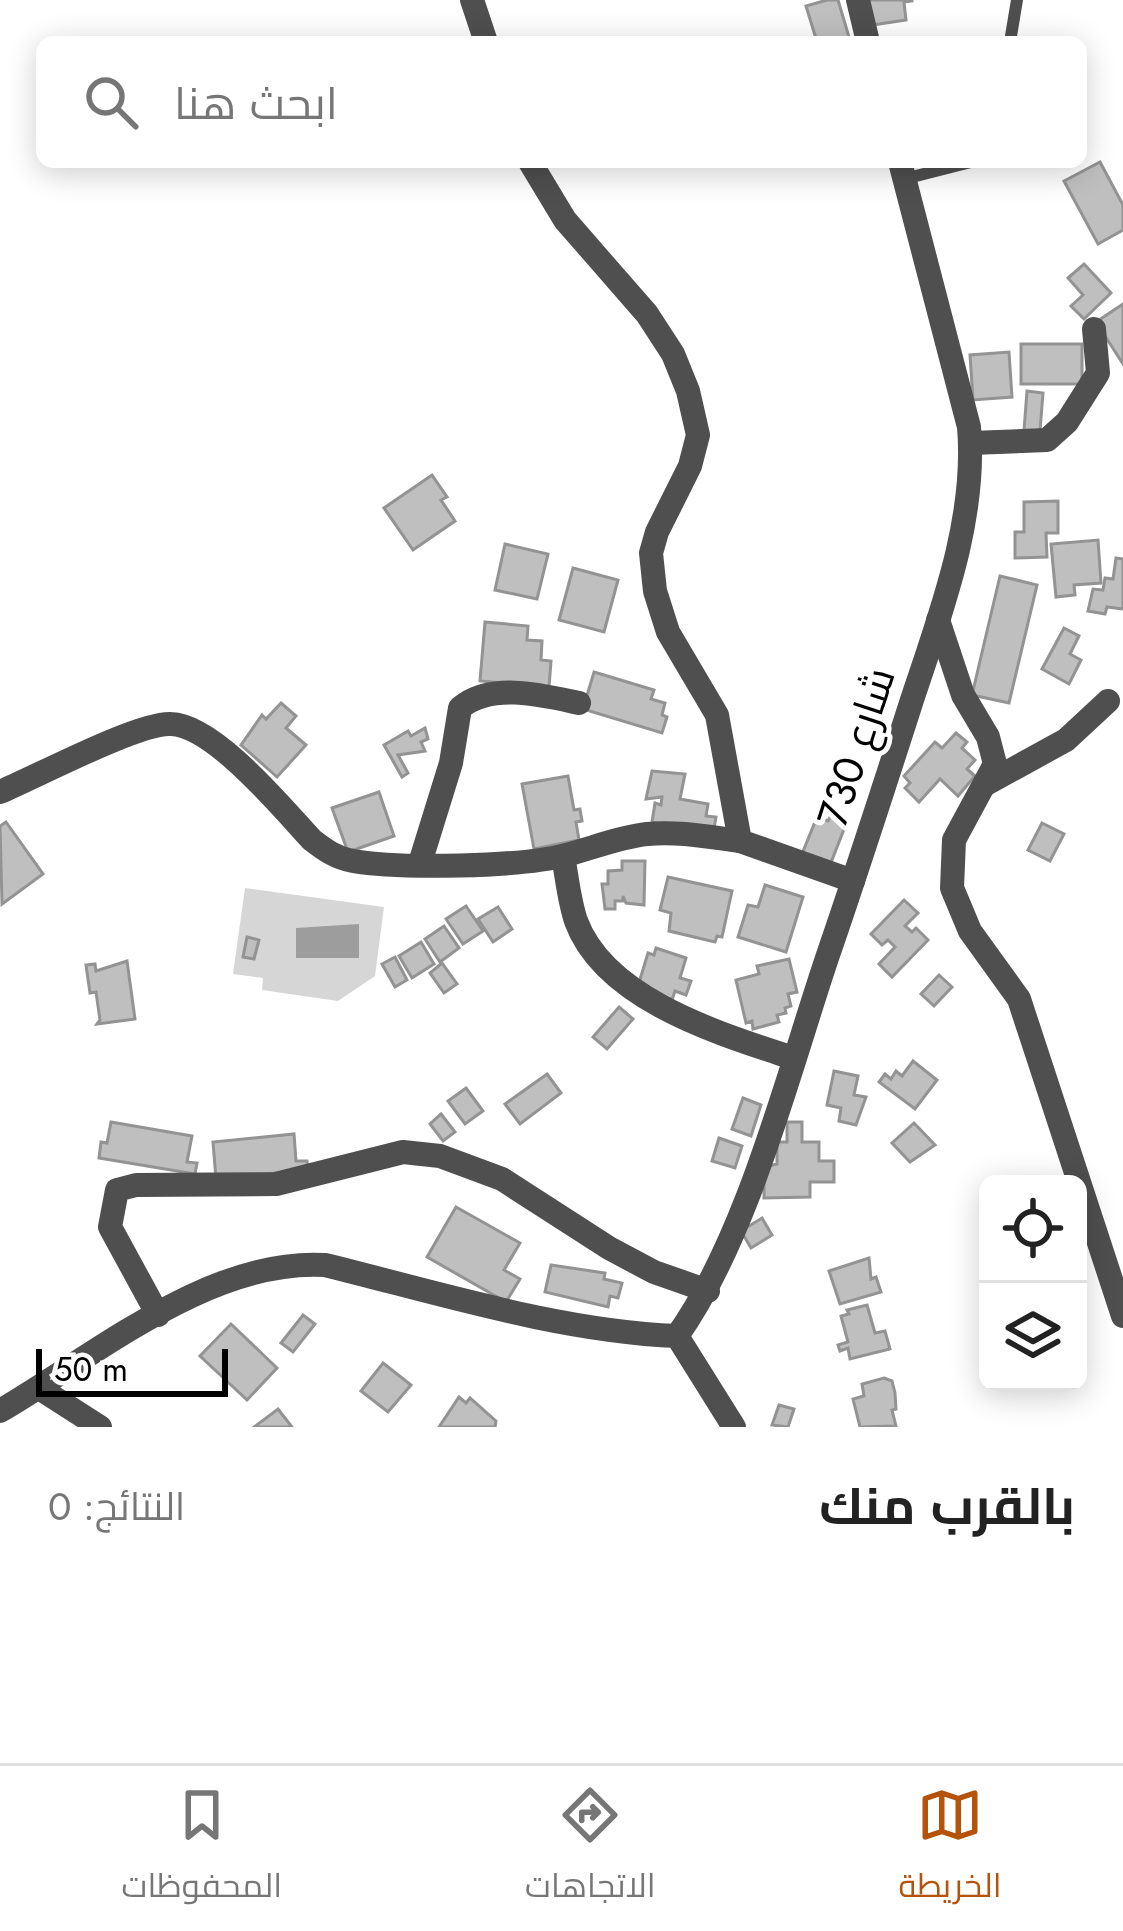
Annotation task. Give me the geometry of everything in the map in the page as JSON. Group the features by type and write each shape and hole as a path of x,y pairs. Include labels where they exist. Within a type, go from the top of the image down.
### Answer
{"street":[{"path":"472,0 484,36"},
{"path":"858,0 867,36"},
{"path":"534,168 565,220 647,314 674,354 688,391 698,435 691,466 656,532 651,553 655,591 668,632 717,716 740,841"},
{"name":"شارع 730","path":"677,1336 708,1291 793,1058 938,620 965,513 972,472 970,443 902,171"},
{"path":"970,443 1047,440 1066,422 1098,373 1094,329"},
{"path":"938,620 963,695 994,752 995,764 954,839 952,888 970,931 1019,999 1123,1316"},
{"path":"420,863 451,763 460,708 484,694 550,696 579,703"},
{"path":"986,784 1066,740 1108,701"},
{"path":"0,792 134,731 168,723 203,734 328,852 358,862 476,864 563,856 646,834 680,833 740,841 853,881"},
{"path":"563,856 583,934 626,982 668,1011 793,1058"},
{"path":"158,1315 110,1227 117,1190 136,1185 276,1184 403,1152 473,1166 502,1179 609,1248 654,1272 708,1291"},
{"path":"0,1411 158,1315 243,1274 290,1263 325,1265 543,1318 677,1336 728,1422"},
{"path":"39,1388 100,1427"}],"lane":[{"path":"1011,36 1017,0"}],"shaded area":[{"path":"245,888 384,907 375,976 338,1001 262,990 263,978 233,974"},
{"path":"359,924 359,958 296,958 296,928"}],"building":[{"path":"838,0 849,36 815,36 806,6"},
{"path":"862,0 912,1 904,2 906,20 866,26"},
{"path":"1100,162 1123,205 1123,230 1098,244 1064,181"},
{"path":"1084,264 1111,293 1084,319 1071,306 1083,295 1068,278"},
{"path":"1123,304 1123,364 1096,322"},
{"path":"1021,344 1082,344 1082,384 1021,384"},
{"path":"1009,352 1012,397 973,400 970,355"},
{"path":"1027,391 1043,393 1040,431 1024,430"},
{"path":"432,475 455,521 413,550 384,508"},
{"path":"1058,501 1058,533 1046,533 1047,557 1015,558 1015,532 1024,532 1024,502"},
{"path":"1098,540 1101,583 1074,585 1075,595 1056,597 1051,544"},
{"path":"505,544 548,554 537,599 495,590"},
{"path":"1116,558 1123,559 1123,609 1107,607 1105,614 1088,611 1093,589 1103,590 1105,578 1113,579"},
{"path":"573,568 618,580 604,632 559,620"},
{"path":"1000,576 1037,585 1009,703 972,695"},
{"path":"485,622 528,626 527,640 542,641 541,660 551,661 549,687 480,681"},
{"path":"1064,628 1079,636 1070,654 1081,660 1069,684 1042,669"},
{"path":"594,672 654,690 651,699 665,703 662,733 583,709"},
{"path":"281,703 296,716 286,728 306,745 277,777 241,745 262,715 266,719"},
{"path":"425,728 428,739 421,742 425,751 398,755 408,773 402,777 384,745 408,731 411,736"},
{"path":"956,733 967,742 962,748 975,760 967,769 975,776 958,796 940,779 919,802 905,788 910,783 904,776 935,742 942,748"},
{"path":"652,771 685,774 680,799 708,804 706,816 716,817 713,834 652,822 655,803 661,805 662,797 646,799"},
{"path":"568,776 574,810 580,809 579,840 534,849 522,784"},
{"path":"379,792 394,836 348,852 332,808"},
{"path":"832,813 848,819 830,865 802,854 817,817 828,821"},
{"path":"6,822 43,874 2,904 0,826"},
{"path":"1042,823 1064,834 1050,861 1028,850"},
{"path":"622,861 645,861 644,905 626,903 623,896 623,901 615,901 615,909 605,909 602,884 608,884 608,871 622,870"},
{"path":"668,877 732,891 722,937 717,936 715,942 669,931 671,913 660,910"},
{"path":"765,885 803,897 786,952 738,937 748,905 758,907"},
{"path":"904,900 918,913 905,926 912,932 916,928 928,940 892,977 879,964 895,947 888,940 882,945 871,934"},
{"path":"466,906 483,931 463,944 446,919"},
{"path":"498,907 512,929 493,942 478,919"},
{"path":"444,926 459,948 440,962 425,939"},
{"path":"247,937 259,940 254,959 243,957"},
{"path":"421,942 434,964 412,978 399,956"},
{"path":"656,948 686,958 680,978 691,981 686,995 675,991 672,1000 638,986 648,953 654,955"},
{"path":"395,957 407,980 395,987 382,964"},
{"path":"789,959 797,992 788,994 791,1006 777,1015 779,1022 753,1029 752,1021 746,1023 736,980 759,974 757,966"},
{"path":"127,961 135,1019 97,1024 96,992 90,993 86,965 95,964 96,971"},
{"path":"442,963 457,984 444,993 430,973"},
{"path":"939,975 952,987 934,1006 921,994"},
{"path":"619,1007 633,1019 607,1049 593,1037"},
{"path":"913,1061 937,1080 915,1109 879,1082 885,1074 891,1079 896,1071 902,1076"},
{"path":"834,1071 858,1076 854,1095 866,1097 856,1125 839,1121 841,1108 827,1105"},
{"path":"547,1074 561,1093 520,1124 505,1104"},
{"path":"466,1088 483,1111 465,1124 448,1101"},
{"path":"743,1098 761,1105 751,1136 732,1129"},
{"path":"441,1114 455,1132 443,1141 430,1124"},
{"path":"111,1122 192,1136 187,1162 197,1163 195,1174 99,1158"},
{"path":"787,1122 802,1122 802,1142 819,1142 819,1161 834,1161 834,1182 810,1182 810,1197 764,1198 764,1167 777,1164 777,1142 787,1142"},
{"path":"914,1123 935,1145 910,1162 892,1143"},
{"path":"294,1134 296,1161 307,1161 308,1170 216,1179 213,1142"},
{"path":"719,1138 742,1146 735,1168 712,1161"},
{"path":"456,1207 520,1243 504,1270 520,1279 506,1302 427,1257"},
{"path":"762,1218 772,1235 751,1248 741,1231"},
{"path":"869,1258 871,1279 876,1277 881,1292 840,1304 829,1271"},
{"path":"551,1265 605,1273 604,1279 622,1283 618,1298 610,1296 608,1307 545,1292"},
{"path":"867,1305 875,1333 885,1331 890,1349 850,1359 848,1348 840,1351 838,1345 848,1342 841,1316"},
{"path":"303,1315 315,1324 293,1352 281,1343"},
{"path":"231,1324 277,1368 247,1400 200,1356"},
{"path":"383,1363 411,1385 388,1412 361,1391"},
{"path":"884,1378 892,1381 895,1393 896,1426 860,1427 853,1399 864,1396 862,1384"},
{"path":"459,1397 466,1403 470,1398 496,1421 495,1427 439,1427"},
{"path":"779,1405 794,1409 788,1427 772,1425"},
{"path":"278,1409 292,1427 254,1427"}]}
